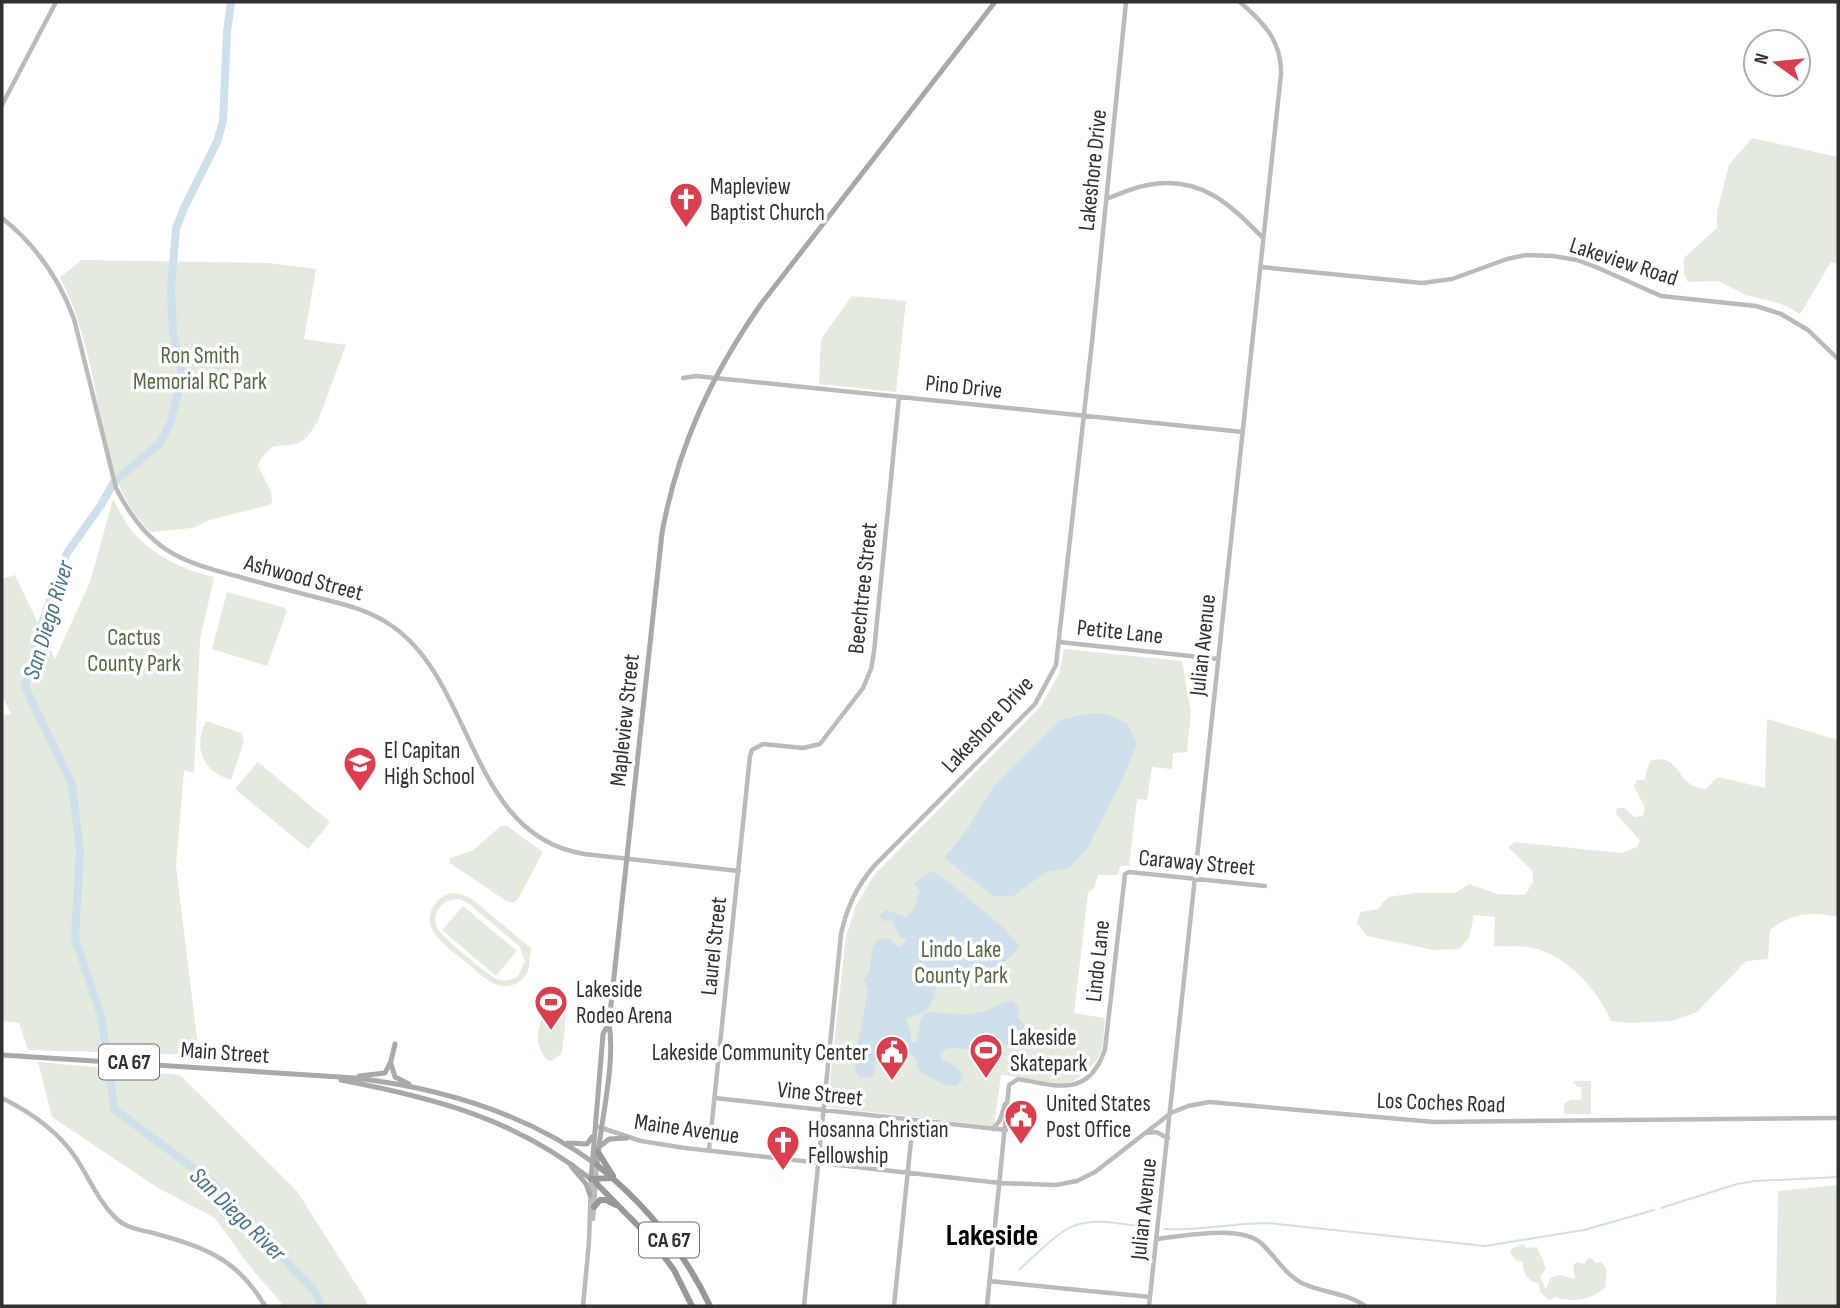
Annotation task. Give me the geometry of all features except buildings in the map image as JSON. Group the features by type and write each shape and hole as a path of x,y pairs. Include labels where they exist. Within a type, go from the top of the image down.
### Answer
{"highway":[{"path":"594,1180 613,1178 598,1150"},
{"name":"CA 67","path":"594,1164 613,1178 661,1228 700,1286 710,1306"},
{"name":"CA 67","path":"594,1180 651,1239 674,1270 692,1306"},
{"path":"594,1207 600,1200 606,1200 622,1208"}],"main road":[{"name":"Mapleview Street","path":"594,1180 603,1034 609,1023 662,533 676,470 692,424 731,347 761,304 995,2"},
{"path":"321,1076 381,1074 388,1069 395,1044"},
{"name":"Main Street","path":"2,1055 367,1079 421,1089 508,1115 562,1141 594,1164"},
{"path":"391,1061 395,1077 421,1089"},
{"name":"Main Street","path":"321,1076 397,1090 446,1103 516,1131 594,1180"},
{"name":"Mapleview Street","path":"594,1164 598,1150 597,1128"},
{"path":"562,1141 587,1144 597,1128"},
{"path":"598,1150 609,1139 627,1138"},
{"path":"571,1164 594,1164"},
{"path":"571,1164 590,1195"}],"street":[{"path":"2,105 56,2"},
{"name":"Lakeshore Drive","path":"804,1306 841,934 846,909 854,892 875,866 1035,704 1052,674 1059,642 1084,416 1126,2"},
{"name":"Julian Avenue","path":"1149,1306 1264,239 1280,60 1276,43 1264,23 1240,2"},
{"path":"1106,199 1149,184 1190,186 1222,199 1264,239"},
{"name":"Ashwood Street","path":"2,218 38,252 64,294 74,319 114,482 125,507 147,535 170,553 194,565 356,608 392,626 422,653 436,674 501,801 536,835 559,848 584,854 739,871"},
{"name":"Lakeview Road","path":"1261,267 1422,283 1452,279 1526,255 1553,256 1577,260 1661,296 1756,306 1781,314 1808,330 1838,359"},
{"name":"Pino Drive","path":"682,378 696,376 1243,432"},
{"name":"Beechtree Street","path":"756,747 763,744 803,748 820,744 867,681 874,652 899,397"},
{"name":"Petite Lane","path":"1059,642 1218,659"},
{"name":"Laurel Street","path":"709,1150 750,756 756,747"},
{"name":"Caraway Street","path":"1125,874 1139,873 1265,886"},
{"name":"Lindo Lane","path":"1008,1097 1009,1085 1018,1079 1061,1087 1078,1083 1098,1065 1104,1049 1125,874"},
{"path":"993,1129 1000,1120 1008,1097"},
{"path":"987,1306 1008,1097"},
{"path":"2,1098 38,1119 65,1143 119,1222 192,1244 222,1258 242,1275 265,1306"},
{"name":"Vine Street","path":"715,1098 1006,1130"},
{"name":"Los Coches Road","path":"1068,1184 1095,1172 1171,1113 1194,1104 1214,1102 1434,1122 1838,1118"},
{"path":"894,1306 914,1121"},
{"name":"Maine Avenue","path":"597,1128 661,1145 1000,1183 1068,1184"},
{"path":"1143,1134 1156,1132 1168,1138"},
{"name":"Mapleview Street","path":"583,1306 590,1195 594,1180"},
{"name":"Mapleview Street","path":"590,1222 594,1207 594,1180"},
{"path":"1157,1239 1226,1233 1248,1235 1259,1241 1288,1273 1300,1282 1355,1300 1365,1306"},
{"path":"989,1281 1150,1297"}],"green space":[{"path":"1752,138 1838,157 1838,264 1831,262 1800,314 1782,304 1746,295 1718,281 1688,282 1684,275 1684,258 1717,228 1717,212 1729,165"},
{"name":"Ron Smith Memorial RC Park","path":"82,260 268,263 316,269 304,339 346,345 318,421 308,436 299,443 272,447 261,458 258,466 271,491 272,502 269,505 209,520 193,528 151,532 136,516 116,477 109,456 85,344 60,277"},
{"path":"852,296 906,301 896,392 819,384 821,339"},
{"name":"Cactus County Park","path":"113,499 130,528 150,548 181,566 214,577 200,640 194,773 184,770 176,866 199,1055 28,1050 19,1023 2,1021 2,716 11,714 2,695 2,579 15,575 55,659 90,582"},
{"path":"227,592 287,610 267,666 212,649"},
{"name":"Lindo Lake County Park","path":"1064,649 1182,661 1191,711 1187,752 1173,753 1172,769 1152,767 1147,800 1137,799 1129,866 1120,866 1118,875 1098,875 1094,888 1088,893 1074,1013 1105,1018 1100,1054 1085,1072 1066,1083 1001,1075 994,1126 827,1107 846,936 856,906 874,875 1041,706 1059,674"},
{"path":"1767,719 1838,740 1838,917 1802,915 1778,924 1770,930 1768,959 1746,961 1697,1012 1672,1021 1611,1021 1591,987 1572,968 1538,949 1494,946 1495,917 1474,915 1469,938 1459,949 1434,950 1367,936 1357,923 1360,912 1378,909 1388,897 1416,893 1455,893 1469,884 1497,894 1525,895 1533,882 1533,871 1508,847 1515,842 1621,853 1637,847 1640,840 1616,814 1617,808 1624,808 1635,817 1643,816 1645,808 1634,786 1637,780 1644,780 1650,761 1667,761 1695,787 1705,789 1718,777 1765,788"},
{"path":"206,721 241,733 244,741 231,780 213,771 203,757 200,740"},
{"path":"258,762 330,822 308,849 235,789"},
{"path":"501,826 507,826 543,852 518,899 513,903 450,863 450,858 472,851"},
{"path":"453,893 472,899 532,949 528,971 517,983 509,986 494,984 446,947 434,933 430,918 432,909 441,898","holes":["460,899 520,947 525,961 518,976 506,980 497,979 476,964 437,928 435,916 444,903"]},
{"path":"463,906 517,951 496,976 442,930"},
{"name":"Lakeside Rodeo Arena","path":"552,1005 558,1006 566,1016 562,1053 552,1061 547,1060 542,1053 538,1032"},
{"path":"38,1062 180,1075 297,1191 368,1306 284,1306 247,1263 215,1218 158,1188 52,1117"},
{"path":"1573,1081 1591,1081 1591,1114 1564,1114 1564,1104 1571,1100 1581,1100 1582,1087 1577,1087"},
{"path":"1838,1185 1838,1306 1776,1306 1778,1191"},
{"path":"1524,1244 1526,1248 1537,1247 1546,1268 1540,1277 1546,1290 1550,1278 1560,1275 1575,1279 1573,1265 1577,1262 1584,1264 1589,1258 1595,1263 1601,1262 1607,1270 1605,1288 1582,1299 1555,1297 1549,1300 1540,1292 1539,1284 1526,1276 1522,1261 1517,1261 1510,1253 1512,1248"}],"water":[{"path":"1086,714 1107,714 1127,723 1137,744 1125,774 1087,849 1069,868 1046,872 1013,896 994,896 944,858 966,831 992,789 1010,769 1061,720"},
{"path":"932,871 996,921 1019,946 1003,963 937,981 929,1007 906,1020 911,1042 916,1043 921,1018 926,1013 975,1013 1009,1001 1013,1001 1019,1008 1018,1017 1024,1024 1023,1034 1014,1037 1009,1045 974,1049 952,1048 940,1053 941,1059 961,1072 963,1080 956,1086 942,1084 920,1072 915,1058 909,1053 878,1057 873,1077 859,1077 855,1069 855,1058 868,990 864,980 869,971 874,945 876,940 889,938 900,947 907,940 900,937 891,920 883,921 879,916 886,910 906,917 915,907 920,891 914,883"}],"waterway":[{"name":"San Diego River","path":"231,2 223,121 217,142 176,229 171,289 173,335 182,378 170,424 159,444 114,482 67,553 42,623 25,687 72,784 80,851 75,938 102,1019 114,1109 212,1182 316,1293 321,1306"},
{"path":"1661,1208 1737,1184 1838,1177"},
{"path":"1164,1229 1268,1223 1485,1246 1584,1230 1654,1210"},
{"path":"1020,1269 1055,1238 1076,1225 1108,1222 1151,1228"}],"place":[{"name":"Mapleview Baptist Church","path":"686,229"},
{"name":"El Capitan High School","path":"360,793"},
{"name":"Lakeside Rodeo Arena","path":"551,1032"},
{"name":"Lakeside Skatepark","path":"986,1080"},
{"name":"Lakeside Community Center","path":"892,1082"},
{"name":"United States Post Office","path":"1021,1146"},
{"name":"Hosanna Christian Fellowship","path":"783,1172"}],"district":[{"name":"Lakeside","path":"992,1235"}]}
